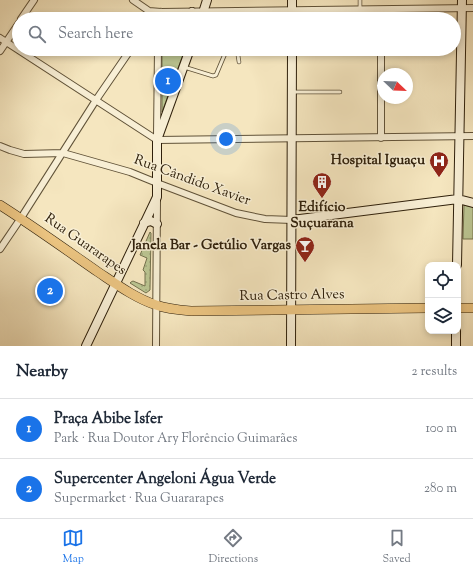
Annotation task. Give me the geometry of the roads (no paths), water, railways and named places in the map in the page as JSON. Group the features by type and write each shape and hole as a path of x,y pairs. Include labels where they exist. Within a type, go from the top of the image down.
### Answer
{"main road":[{"path":"203,12 207,0"},
{"path":"292,0 292,12"},
{"path":"457,262 462,4"},
{"path":"86,346 157,197 157,140 188,56"},
{"path":"291,346 292,56"},
{"name":"Rua Cândido Xavier","path":"292,220 458,199 473,202"},
{"name":"Rua Guararapes","path":"0,204 116,284 134,295 156,305"},
{"path":"144,223 151,222 157,224"},
{"name":"Rua Castro Alves","path":"156,305 172,310 425,308"},
{"path":"461,308 473,308"},
{"path":"456,334 456,346"}],"street":[{"path":"26,12 34,0"},
{"path":"133,0 149,11 192,12"},
{"path":"333,12 462,4 473,8"},
{"path":"0,51 12,33"},
{"path":"0,38 12,46"},
{"path":"28,56 157,140 473,136"},
{"path":"0,249 126,56"},
{"path":"157,140 158,56"},
{"path":"381,56 381,138"},
{"name":"Rua Cândido Xavier","path":"0,146 24,154 63,154 130,172 246,216 265,219 292,220"},
{"path":"156,346 157,197"}],"lane":[{"path":"360,0 360,10"},
{"path":"184,67 215,76 224,56"},
{"path":"238,56 239,62"},
{"path":"292,92 340,92"}],"place":[{"name":"Praça Abibe Isfer","path":"168,81"},
{"name":"Hospital Iguaçu","path":"439,178"},
{"name":"Edifício Suçuarana","path":"322,199"},
{"name":"Janela Bar - Getúlio Vargas","path":"305,263"},
{"name":"Supercenter Angeloni Água Verde","path":"50,291"}]}
